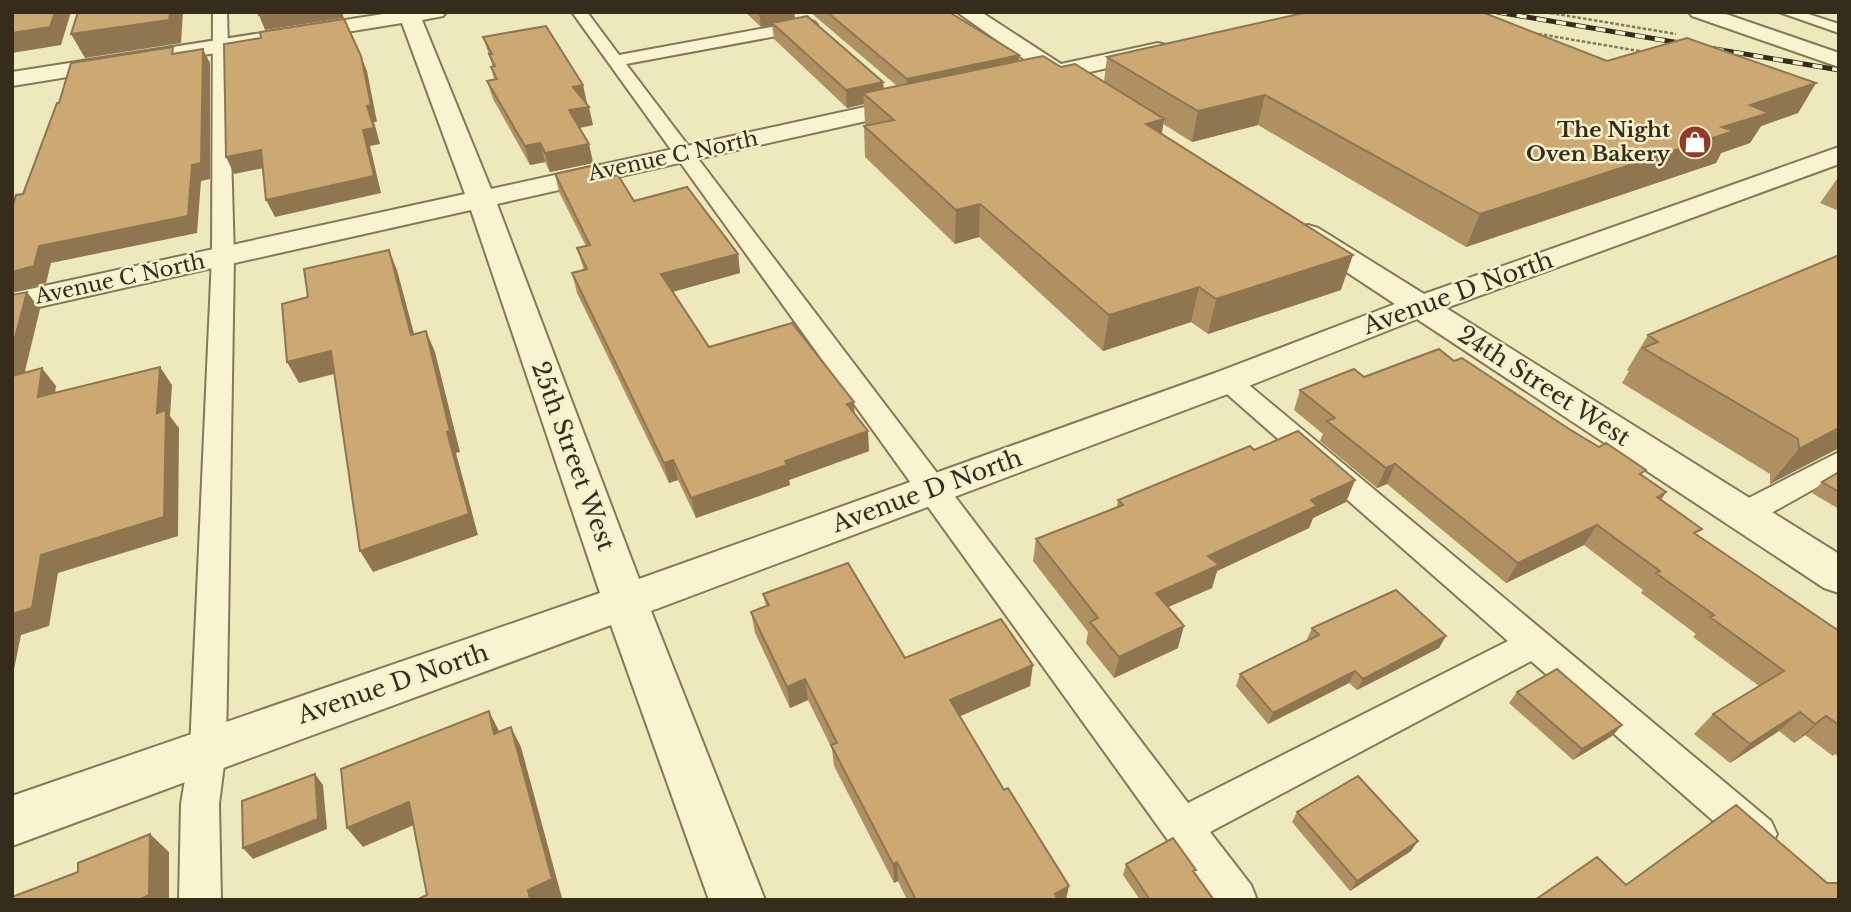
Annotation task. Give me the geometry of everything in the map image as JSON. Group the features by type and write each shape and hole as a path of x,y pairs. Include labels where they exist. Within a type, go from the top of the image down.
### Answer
{"street":[{"path":"967,12 1094,96"},
{"path":"1701,12 1839,60"},
{"path":"12,79 418,14"},
{"name":"25th Street West","path":"418,14 625,603 737,900"},
{"path":"1010,82 1177,46"},
{"name":"Avenue C North","path":"12,303 684,153 897,98 944,96"},
{"name":"Avenue D North","path":"12,821 208,749 625,603 1228,381 1420,306 1839,155"},
{"name":"24th Street West","path":"1279,215 1839,576"}],"lane":[{"path":"200,900 200,804 208,749 223,257 220,12"},
{"path":"579,12 1236,900"},
{"path":"614,61 817,29 797,12"},
{"path":"1786,12 1839,29"},
{"path":"1228,381 1782,856"},
{"path":"1744,514 1839,462"},
{"path":"1182,826 1534,644"}],"path":[{"path":"1524,31 1647,52"}],"building":[{"path":"12,12 55,12 50,27 12,33"},
{"path":"78,12 170,12 169,20 71,34"},
{"path":"827,12 949,12 1019,55 907,79"},
{"path":"1308,12 1482,12 1607,61 1687,38 1816,83 1750,105 1769,113 1722,127 1734,131 1480,214 1265,95 1198,111 1107,57"},
{"path":"807,16 883,82 846,90 772,23"},
{"path":"344,19 361,56 371,105 367,106 374,128 363,130 374,176 266,200 261,150 226,157 224,44 261,38 260,32"},
{"path":"546,26 583,85 573,87 589,107 569,110 589,144 545,153 540,143 525,146 487,81 497,79 491,67 495,66 489,54 492,54 483,37"},
{"path":"173,47 172,54 203,49 201,163 192,165 188,216 39,246 34,266 12,272 12,209 16,195 23,194 59,103 71,63"},
{"path":"1043,56 1061,67 1075,64 1164,119 1146,124 1353,255 1216,299 1199,287 1109,315 980,204 956,210 864,126 894,120 863,93"},
{"path":"600,164 608,177 618,175 634,201 687,187 738,254 661,274 709,347 792,323 854,402 847,404 868,431 785,461 787,465 691,498 673,460 664,463 572,273 587,269 577,248 590,245 555,174"},
{"path":"389,250 411,335 426,331 450,431 447,432 469,514 360,551 331,351 287,362 282,304 308,297 304,269"},
{"path":"1839,255 1839,428 1799,449 1798,439 1643,348 1658,342 1648,335"},
{"path":"27,292 12,349 12,295"},
{"path":"1439,349 1454,361 1462,358 1599,447 1606,443 1646,470 1640,474 1666,492 1657,497 1702,529 1694,533 1839,631 1839,725 1826,716 1815,724 1800,712 1750,744 1713,714 1784,671 1710,617 1714,615 1656,573 1660,571 1597,525 1518,563 1395,464 1386,468 1327,421 1335,418 1300,390 1354,369 1364,377"},
{"path":"160,367 157,413 166,410 164,517 41,555 32,608 12,614 12,376 42,368 38,397"},
{"path":"1298,431 1355,480 1311,500 1317,506 1208,556 1219,565 1156,593 1184,626 1119,657 1090,622 1098,618 1036,539 1123,505 1118,500 1250,446 1254,450"},
{"path":"1839,472 1839,492 1822,482"},
{"path":"848,563 905,658 1001,619 1033,665 950,700 1004,790 1008,788 1069,886 1055,894 1058,900 916,900 897,862 893,864 831,745 837,743 805,679 787,687 751,612 769,605 763,594"},
{"path":"1396,590 1446,636 1363,679 1355,671 1273,713 1240,674 1319,635 1312,628"},
{"path":"1557,669 1622,725 1582,749 1517,692"},
{"path":"489,711 494,734 511,727 552,879 528,890 530,900 416,900 427,895 409,802 347,828 341,769"},
{"path":"315,774 318,819 243,848 242,801"},
{"path":"1358,776 1418,841 1357,881 1297,812"},
{"path":"1736,805 1827,883 1839,883 1839,900 1535,900 1597,857 1626,885"},
{"path":"150,834 149,895 139,900 12,900 12,897 78,872 78,863"},
{"path":"1173,838 1214,900 1150,900 1126,864"}],"railway":[{"path":"1497,12 1839,70"}],"place":[{"name":"The Night Oven Bakery","path":"1695,142"}]}
